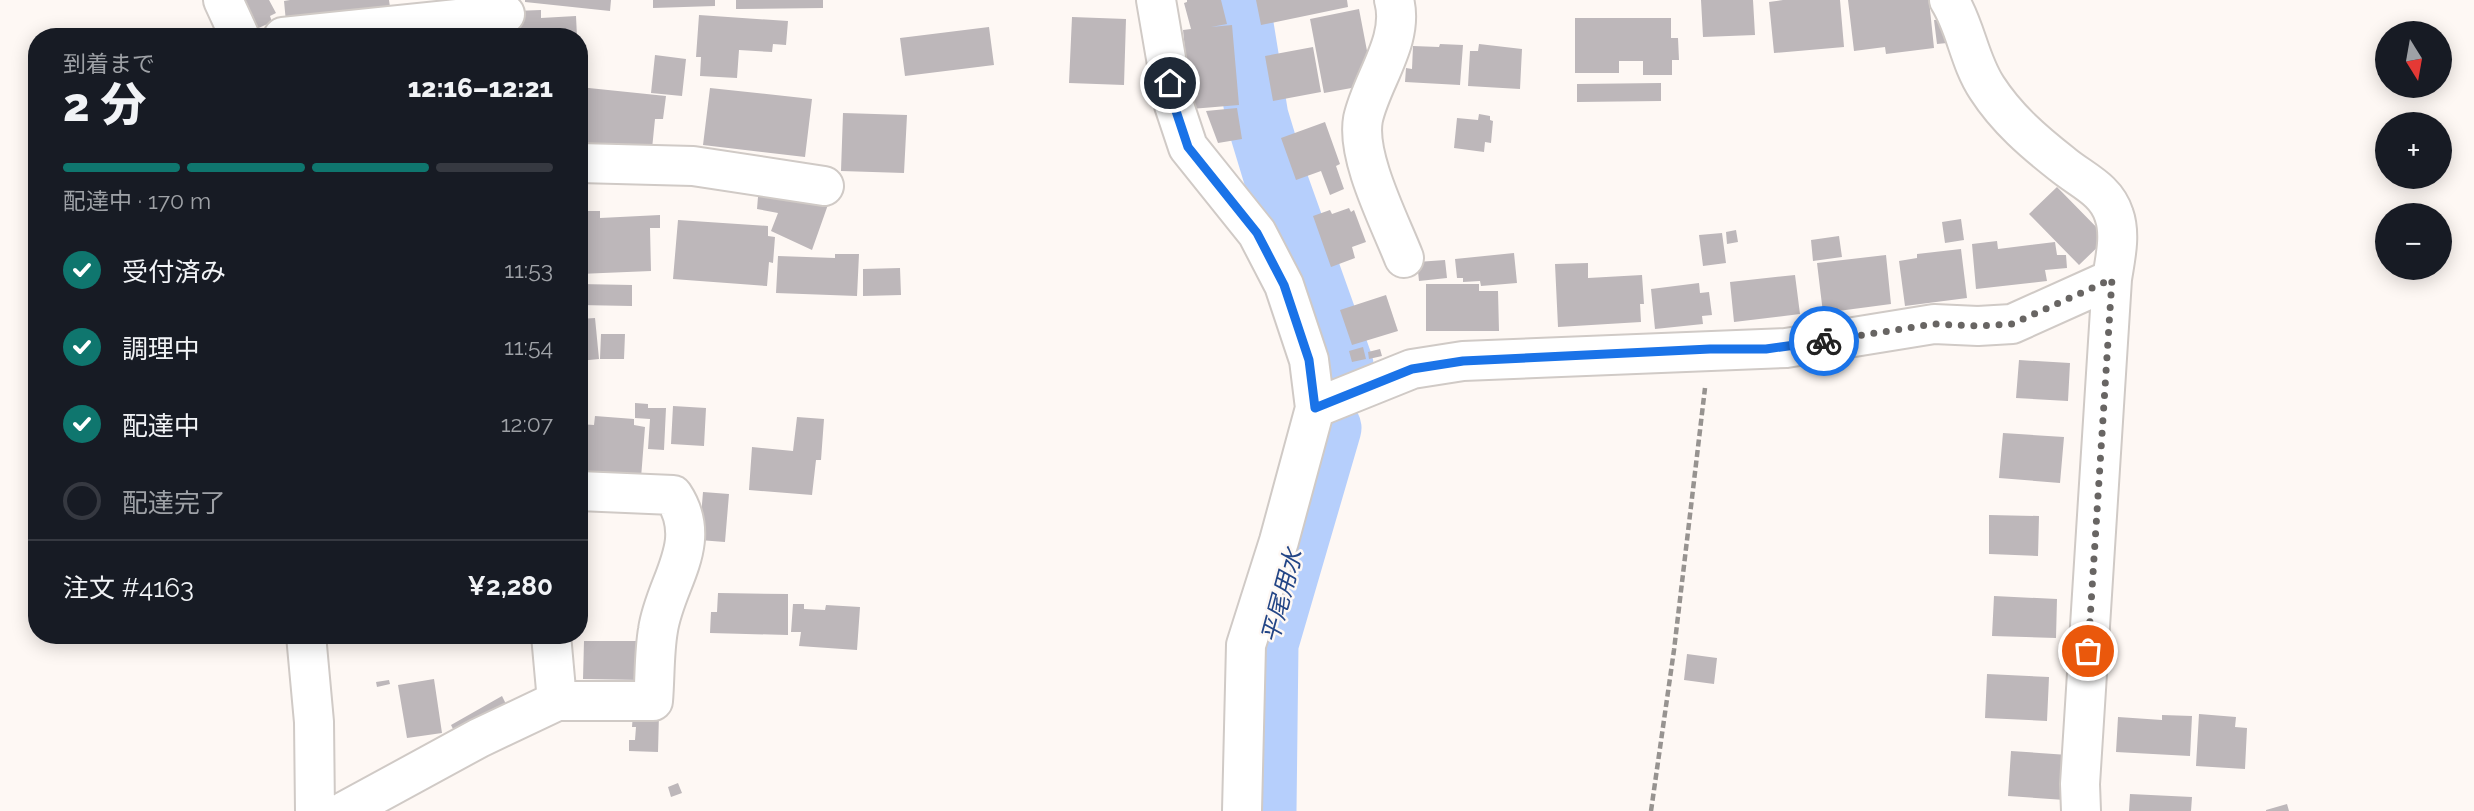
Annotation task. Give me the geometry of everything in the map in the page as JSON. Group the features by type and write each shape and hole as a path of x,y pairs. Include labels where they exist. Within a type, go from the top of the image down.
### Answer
{"street":[{"path":"223,0 236,28"},
{"path":"1156,0 1174,105 1188,147 1257,233 1284,285 1309,360 1315,408 1279,541 1246,645 1242,811"},
{"path":"1394,0 1396,7 1392,37 1363,119 1363,137 1368,167 1404,258"},
{"path":"1949,0 1970,56 1986,88 2014,124 2064,166 2093,184 2114,215 2117,241 2112,279 2080,784 2081,811"},
{"path":"383,28 505,17"},
{"path":"588,163 693,166 824,186"},
{"path":"1315,408 1412,369 1463,361 1786,348 1934,324 2012,324 2112,279"},
{"path":"345,811 479,738 557,701 653,701 658,628 686,535 683,510 673,495 588,491"},
{"path":"307,644 314,722 314,811"},
{"path":"552,644 557,701"}],"path":[{"path":"1651,811 1674,650 1710,349"}],"building":[{"path":"240,0 269,0 276,13 270,16 272,22 253,28"},
{"path":"389,0 390,7 286,22 284,1"},
{"path":"525,0 611,0 610,11"},
{"path":"653,0 715,0 715,6 653,8"},
{"path":"736,0 823,0 823,8 736,9"},
{"path":"1187,0 1221,0 1227,24 1211,27 1232,25 1239,105 1191,109 1183,30 1191,29 1184,3"},
{"path":"1256,0 1347,0 1348,7 1261,25"},
{"path":"1701,0 1753,0 1755,35 1703,37"},
{"path":"1840,0 1844,47 1774,53 1769,2"},
{"path":"1848,0 1929,0 1934,48 1886,54 1885,47 1854,51"},
{"path":"1359,9 1368,56 1357,87 1324,93 1310,19"},
{"path":"541,10 541,18 576,16 577,28 514,28 514,11"},
{"path":"699,15 788,21 786,45 773,44 772,52 739,50 737,78 700,76 701,57 696,57"},
{"path":"1072,17 1126,19 1124,85 1069,83"},
{"path":"1575,18 1671,18 1671,38 1678,38 1679,60 1672,60 1672,75 1643,75 1643,61 1619,61 1619,73 1575,73"},
{"path":"1934,20 1944,20 1947,43 1937,44"},
{"path":"989,27 994,65 905,76 900,38"},
{"path":"1440,44 1463,45 1460,85 1405,82 1406,68 1412,69 1413,46 1439,47"},
{"path":"1479,44 1522,49 1520,89 1468,86 1470,51 1478,51"},
{"path":"1313,47 1321,92 1273,101 1265,56"},
{"path":"655,55 686,59 682,96 651,93"},
{"path":"1661,83 1661,101 1577,102 1577,84"},
{"path":"588,88 666,96 663,119 655,119 652,149 588,143"},
{"path":"710,88 812,99 805,157 703,145"},
{"path":"1237,108 1242,139 1218,143 1206,111"},
{"path":"843,113 907,115 904,173 841,171"},
{"path":"1479,114 1490,116 1493,121 1491,143 1485,142 1484,152 1454,148 1457,118 1478,120"},
{"path":"1325,122 1340,164 1336,166 1344,189 1330,195 1321,171 1296,180 1281,138"},
{"path":"759,185 830,199 812,250 771,231 778,213 757,209"},
{"path":"2057,187 2107,238 2079,265 2029,214"},
{"path":"1349,208 1351,212 1354,210 1366,242 1352,247 1355,258 1331,267 1313,216 1330,210 1332,214"},
{"path":"588,211 600,211 600,218 660,215 660,228 650,228 651,271 588,274"},
{"path":"1961,219 1964,240 1945,243 1942,222"},
{"path":"678,220 768,226 768,236 775,237 773,263 769,262 767,286 673,279"},
{"path":"1736,230 1738,242 1727,244 1726,232"},
{"path":"1722,233 1726,263 1703,266 1699,235"},
{"path":"1839,236 1842,257 1813,261 1811,240"},
{"path":"1997,241 1998,249 2055,242 2057,255 2066,255 2067,268 2045,270 2047,281 1976,289 1972,244"},
{"path":"1961,249 1967,298 1905,306 1899,261 1917,258 1917,254"},
{"path":"1514,253 1517,283 1481,286 1480,281 1463,282 1463,278 1457,278 1455,259"},
{"path":"835,254 859,254 857,296 776,293 778,256 835,258"},
{"path":"1886,255 1891,304 1823,313 1817,263"},
{"path":"1445,260 1447,278 1419,281 1417,262"},
{"path":"1588,263 1588,278 1642,275 1644,304 1640,304 1641,322 1558,327 1555,264"},
{"path":"900,268 901,295 863,296 863,269"},
{"path":"1795,275 1800,314 1734,322 1730,282"},
{"path":"1699,283 1700,293 1709,292 1712,315 1702,316 1703,324 1655,329 1651,289"},
{"path":"588,284 632,285 632,306 588,305"},
{"path":"1426,284 1479,284 1479,291 1498,291 1499,331 1426,331"},
{"path":"1386,295 1398,331 1352,345 1340,310"},
{"path":"588,318 595,318 599,359 588,360"},
{"path":"601,334 625,334 624,359 600,359"},
{"path":"1363,347 1366,359 1352,362 1349,351"},
{"path":"1380,349 1382,356 1369,359 1368,352"},
{"path":"2019,360 2070,363 2068,401 2016,398"},
{"path":"635,403 648,404 648,408 666,408 664,450 648,449 650,419 635,418"},
{"path":"673,406 706,408 704,446 671,444"},
{"path":"595,416 634,419 634,425 645,427 641,478 597,472 597,476 588,475 588,425 594,425"},
{"path":"797,417 824,419 821,460 816,460 812,495 749,490 752,447 793,451"},
{"path":"2003,433 2064,437 2060,483 1999,478"},
{"path":"703,492 729,494 725,542 699,540"},
{"path":"1989,515 2039,516 2038,556 1989,554"},
{"path":"718,593 788,594 788,635 710,633 711,612 717,612"},
{"path":"1994,596 2057,599 2056,638 1992,636"},
{"path":"793,604 804,604 804,609 825,610 826,605 860,607 857,650 799,646 801,632 791,632"},
{"path":"588,641 642,641 641,680 583,679 584,644 588,644"},
{"path":"1687,654 1717,658 1714,684 1684,680"},
{"path":"1987,674 2049,677 2047,721 1985,718"},
{"path":"434,679 442,733 407,738 398,685"},
{"path":"389,680 390,684 377,687 376,682"},
{"path":"502,696 506,704 455,733 451,725"},
{"path":"633,713 659,714 658,752 629,751 629,740 635,740"},
{"path":"2199,714 2236,717 2235,727 2247,728 2245,769 2196,766"},
{"path":"2162,715 2192,716 2190,756 2116,752 2118,717 2162,720"},
{"path":"2011,751 2068,755 2065,800 2008,796"},
{"path":"678,783 682,793 671,797 668,787"},
{"path":"2130,794 2192,797 2191,811 2129,811"},
{"path":"2287,804 2289,811 2266,811 2266,810"}],"waterway":[{"name":"平尾用水","path":"1238,0 1257,117 1277,183 1342,365"},
{"name":"平尾用水","path":"1265,811 1267,644 1330,428"}],"way so far":[{"path":"1824,341 1934,324 2012,324 2112,279 2088,651"}],"route":[{"path":"1170,83 1174,105 1188,147 1257,233 1284,285 1309,360 1315,408 1412,369 1463,361 1786,348 1824,341"}]}
